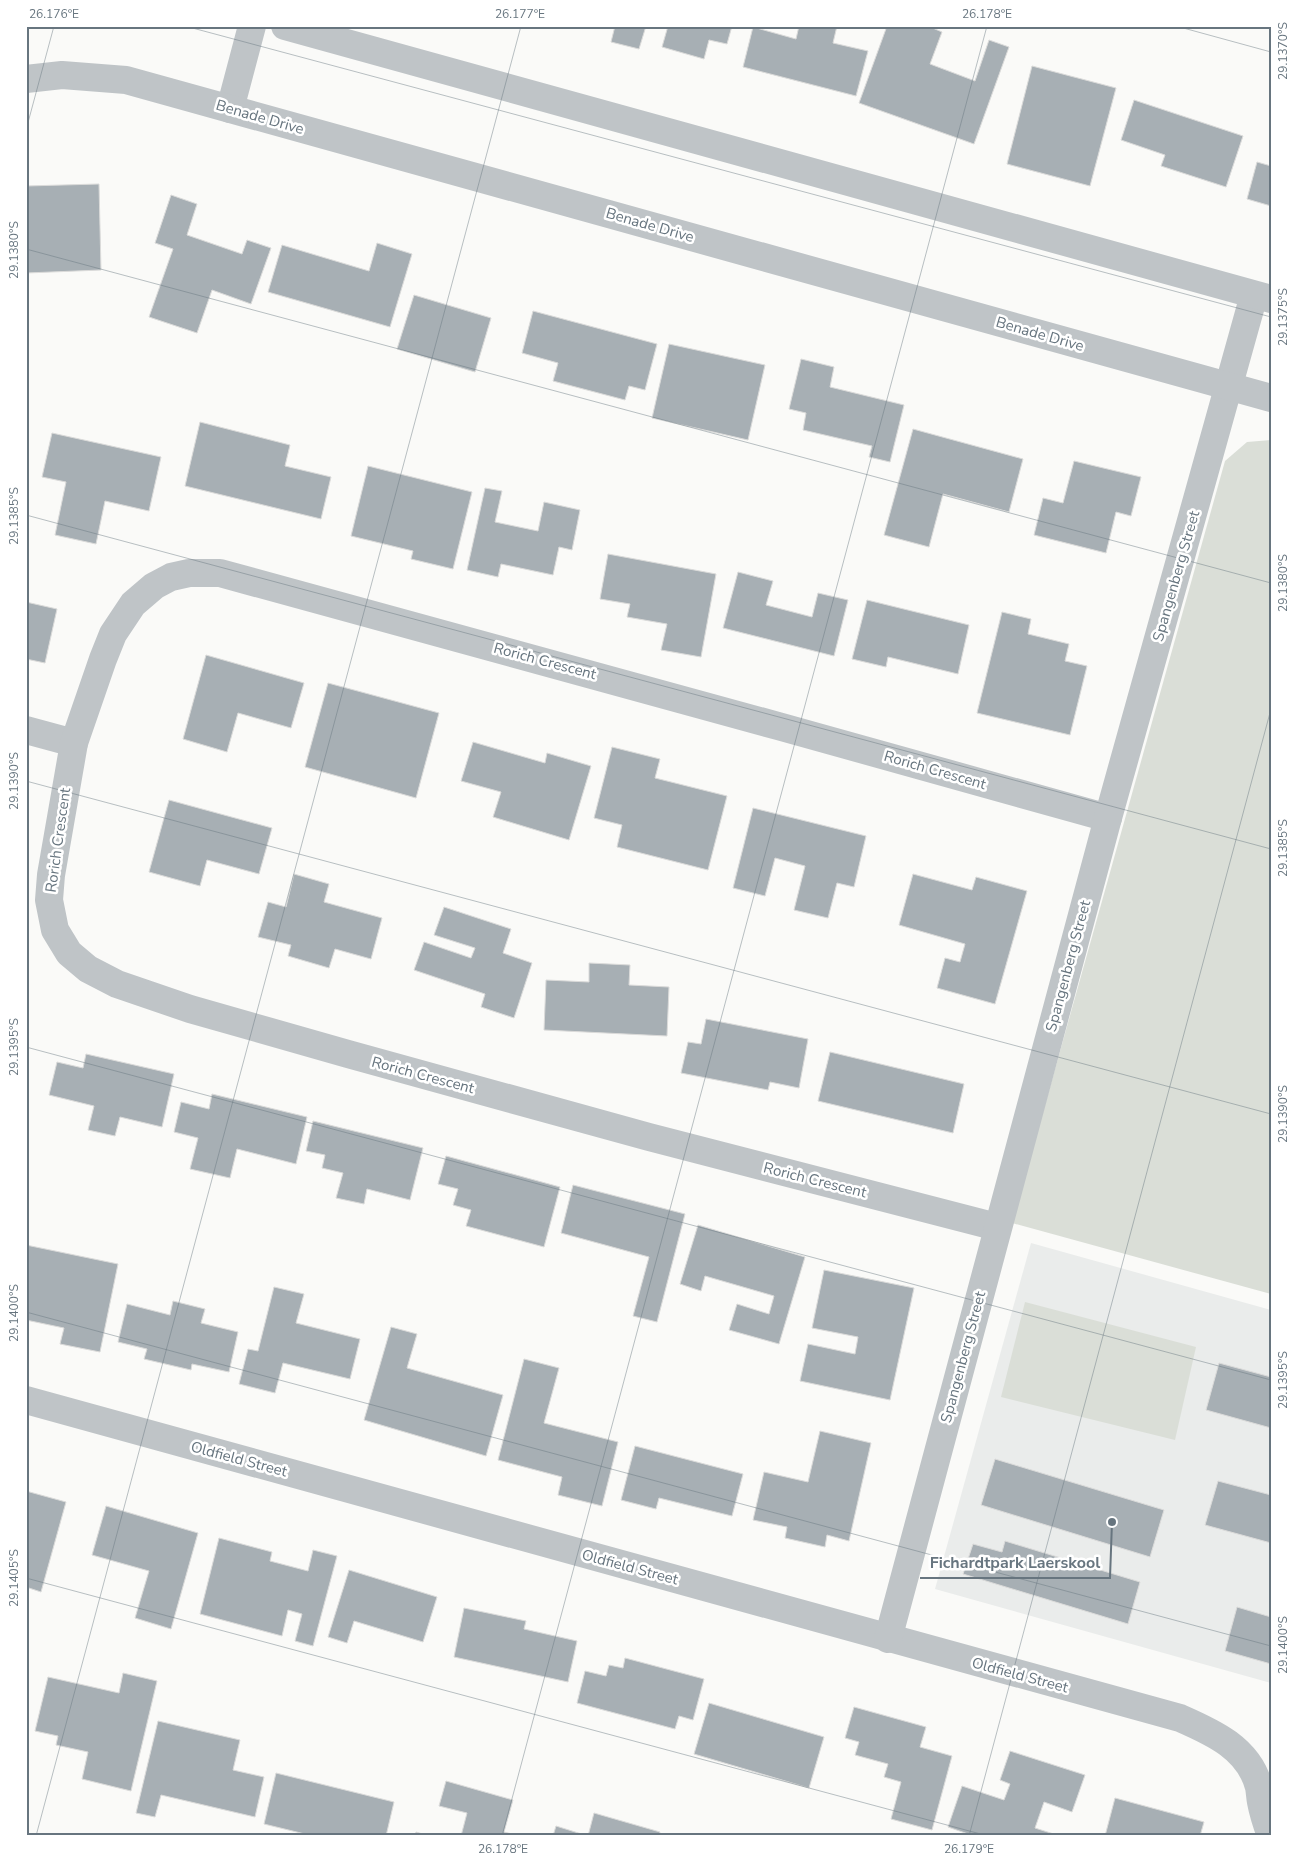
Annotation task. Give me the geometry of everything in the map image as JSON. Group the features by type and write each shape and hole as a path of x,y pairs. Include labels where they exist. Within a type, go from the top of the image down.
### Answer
{"street":[{"path":"230,109 252,26"},
{"path":"285,26 1262,297"},
{"name":"Benade Drive","path":"26,78 62,75 126,80 1271,398"},
{"name":"Spangenberg Street","path":"888,1639 997,1226 1108,818 1229,386 1262,297"},
{"name":"Rorich Crescent","path":"997,1226 649,1137 348,1054 190,1009 110,981 88,969 69,953 55,930 49,900 51,875 74,743 113,634 133,604 154,586 170,577 189,573 220,573 1108,818"},
{"path":"26,730 74,743"},
{"name":"Oldfield Street","path":"26,1400 1180,1718 1230,1743 1252,1770 1259,1787 1261,1804 1271,1836"}],"shaded area":[{"path":"1271,440 1271,1294 1012,1223 1225,461 1247,442"},
{"path":"1031,1243 1271,1310 1271,1683 935,1589"},
{"path":"1025,1302 1196,1347 1175,1440 1001,1397"}],"building":[{"path":"615,26 646,26 639,49 611,42"},
{"path":"668,26 732,26 727,44 709,40 704,59 662,47"},
{"path":"799,26 837,26 833,43 868,51 856,96 743,67 753,27 796,39"},
{"path":"887,26 928,26 942,32 930,64 975,81 989,40 1009,47 974,144 859,103"},
{"path":"1032,66 1116,88 1090,186 1007,164"},
{"path":"1134,100 1243,136 1226,187 1161,166 1165,155 1121,140"},
{"path":"1257,162 1271,166 1271,206 1247,199"},
{"path":"99,184 101,270 26,273 26,186"},
{"path":"171,195 197,204 187,235 242,254 247,240 271,248 251,304 212,290 197,333 149,317 173,249 155,243"},
{"path":"377,243 412,254 390,327 268,292 282,245 369,271"},
{"path":"414,295 491,318 475,372 397,349"},
{"path":"533,311 657,344 645,390 629,386 625,400 553,381 558,363 522,353"},
{"path":"669,344 765,365 748,440 652,418"},
{"path":"801,359 834,367 830,387 904,405 890,462 869,457 872,446 803,430 806,413 789,409"},
{"path":"200,422 290,445 285,466 331,477 321,519 185,486"},
{"path":"913,429 1023,459 1009,512 943,494 929,547 884,535"},
{"path":"52,433 161,457 149,511 105,501 96,544 55,535 66,482 42,477"},
{"path":"1074,461 1141,477 1131,516 1116,512 1106,553 1034,535 1043,498 1063,503"},
{"path":"368,466 472,492 453,569 411,559 413,551 351,536"},
{"path":"485,488 502,491 495,522 538,531 544,502 580,510 572,550 559,547 553,575 501,564 498,577 467,570"},
{"path":"608,554 716,574 701,657 661,650 667,624 627,617 630,604 600,599"},
{"path":"738,572 773,581 766,605 812,617 818,593 848,600 834,656 723,628"},
{"path":"867,600 969,625 958,674 888,657 886,667 852,659"},
{"path":"26,602 57,609 45,663 26,659"},
{"path":"1002,612 1031,619 1028,634 1069,644 1065,661 1087,666 1070,735 977,713"},
{"path":"206,655 304,683 291,728 238,713 227,752 183,739"},
{"path":"328,683 439,713 416,798 305,767"},
{"path":"473,742 545,763 547,753 591,766 569,840 493,817 501,792 461,781"},
{"path":"612,747 660,759 655,778 727,796 708,870 617,847 622,825 594,818"},
{"path":"169,800 272,828 259,874 207,860 200,886 149,872"},
{"path":"753,808 866,836 854,887 837,883 828,918 794,910 805,866 775,858 765,896 733,888"},
{"path":"294,874 329,884 324,902 382,918 371,959 335,949 329,968 288,956 291,945 258,937 268,902 286,907"},
{"path":"913,874 972,890 976,877 1027,891 995,1004 937,988 945,958 960,962 965,944 899,925"},
{"path":"444,907 511,929 503,953 532,963 514,1018 481,1007 485,994 414,970 424,942 471,958 475,948 434,935"},
{"path":"589,963 630,965 629,985 669,987 667,1036 544,1030 546,980 589,982"},
{"path":"706,1019 808,1039 799,1088 770,1082 768,1090 681,1073 688,1042 701,1044"},
{"path":"830,1052 964,1084 953,1133 818,1101"},
{"path":"86,1054 174,1074 162,1127 120,1117 115,1136 88,1130 94,1106 49,1095 57,1062 83,1068"},
{"path":"212,1094 307,1117 296,1164 237,1149 230,1178 190,1169 198,1138 174,1132 181,1102 209,1109"},
{"path":"313,1121 423,1148 410,1200 367,1189 364,1204 336,1198 343,1173 322,1168 325,1155 306,1151"},
{"path":"446,1156 560,1187 544,1247 466,1226 471,1210 453,1205 458,1189 438,1184"},
{"path":"573,1185 685,1214 657,1322 633,1316 649,1257 561,1233"},
{"path":"698,1225 805,1257 779,1344 729,1330 737,1304 769,1314 774,1296 705,1276 701,1291 680,1284"},
{"path":"26,1245 118,1264 100,1352 60,1344 64,1328 26,1320"},
{"path":"824,1270 914,1288 890,1400 800,1381 808,1344 855,1354 858,1337 812,1328"},
{"path":"274,1287 304,1294 296,1323 360,1339 350,1379 283,1363 275,1393 239,1384 248,1349 258,1351"},
{"path":"173,1301 205,1309 201,1323 238,1332 229,1372 192,1364 191,1370 144,1359 147,1349 118,1342 127,1304 170,1315"},
{"path":"391,1327 417,1334 407,1368 503,1395 486,1456 364,1420"},
{"path":"524,1359 559,1368 544,1423 618,1442 602,1506 558,1495 562,1477 498,1460"},
{"path":"1219,1363 1271,1377 1271,1428 1206,1410"},
{"path":"820,1431 871,1443 849,1541 827,1535 825,1547 785,1538 787,1527 753,1520 764,1472 808,1482"},
{"path":"635,1446 743,1474 732,1516 659,1498 656,1509 621,1500"},
{"path":"995,1459 1164,1510 1150,1557 981,1505"},
{"path":"1218,1481 1271,1495 1271,1543 1205,1525"},
{"path":"26,1491 66,1502 41,1592 26,1587"},
{"path":"106,1506 198,1533 171,1629 135,1618 149,1571 92,1555"},
{"path":"219,1538 272,1552 270,1561 308,1571 313,1550 337,1556 313,1646 295,1641 302,1614 288,1610 282,1636 200,1614"},
{"path":"1005,1541 1140,1582 1128,1624 963,1574 973,1544 1002,1552"},
{"path":"349,1570 437,1597 423,1642 354,1621 347,1643 328,1637"},
{"path":"1237,1607 1271,1617 1271,1664 1225,1651"},
{"path":"464,1608 526,1621 524,1629 577,1641 568,1682 454,1657"},
{"path":"625,1658 704,1679 693,1720 679,1716 675,1729 577,1703 585,1671 606,1676 609,1665 623,1668"},
{"path":"123,1673 157,1681 131,1791 82,1779 88,1752 56,1745 58,1736 35,1731 48,1677 119,1693"},
{"path":"709,1703 824,1737 809,1788 694,1754"},
{"path":"854,1707 926,1727 920,1747 952,1756 932,1830 891,1819 901,1782 884,1777 888,1764 855,1755 859,1742 845,1738"},
{"path":"158,1721 240,1740 233,1770 264,1777 255,1817 161,1795 155,1817 136,1813"},
{"path":"1010,1751 1085,1775 1072,1812 1044,1802 1035,1828 1060,1836 974,1836 948,1827 962,1786 1004,1800 1010,1784 1000,1780"},
{"path":"276,1773 394,1802 386,1836 305,1836 305,1834 264,1824"},
{"path":"446,1781 513,1800 504,1832 520,1836 461,1836 467,1813 439,1806"},
{"path":"1115,1798 1204,1822 1200,1836 1105,1836"},
{"path":"594,1813 660,1832 659,1836 588,1836"},
{"path":"556,1826 588,1836 553,1836"},
{"path":"416,1832 429,1836 415,1836"}],"place":[{"name":"Fichardtpark Laerskool","path":"1112,1522"}]}
